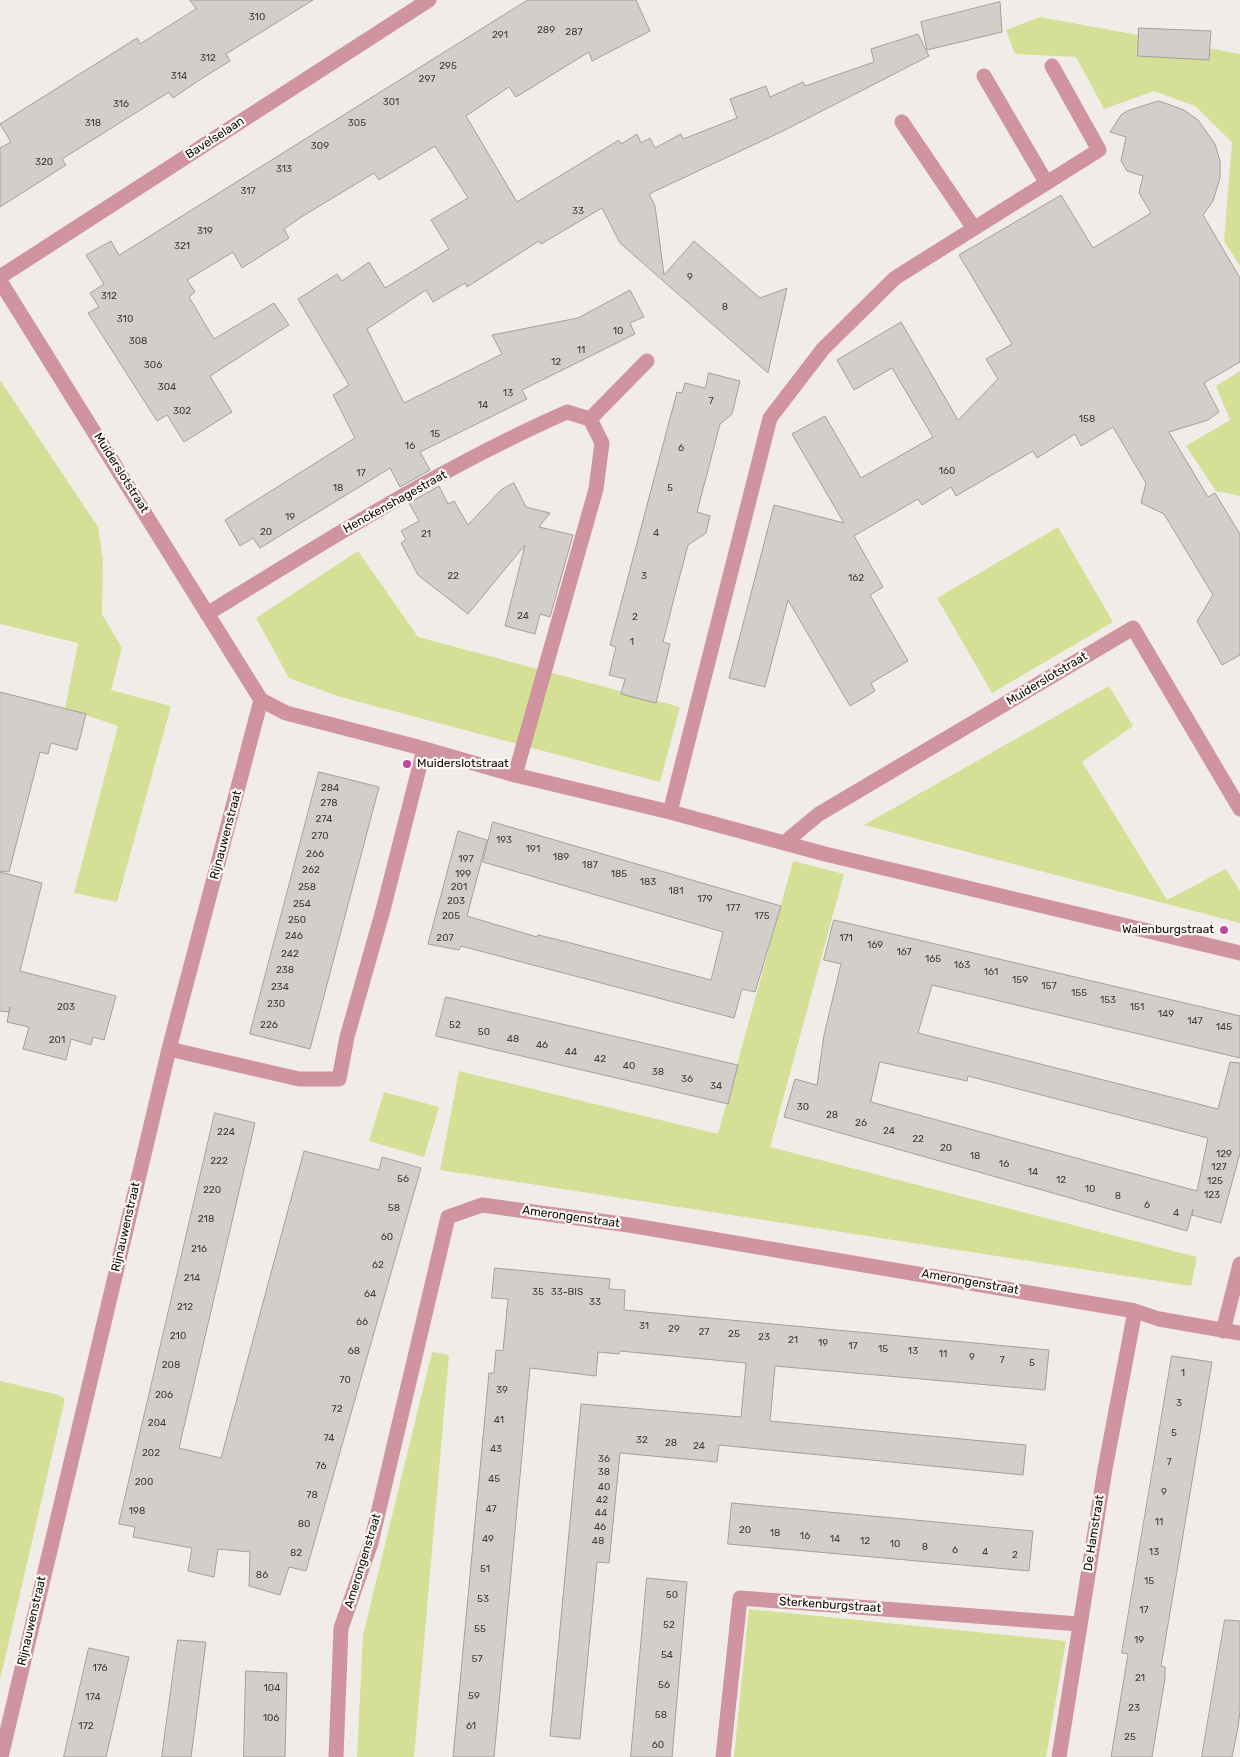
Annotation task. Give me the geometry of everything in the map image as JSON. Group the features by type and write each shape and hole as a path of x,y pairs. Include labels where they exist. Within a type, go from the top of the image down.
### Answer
{"street":[{"name":"Bavelselaan","path":"0,277 429,0"},
{"path":"670,812 770,418 823,349 895,278 1099,150 1052,66"},
{"path":"984,76 1046,182"},
{"path":"902,122 973,228"},
{"name":"Muiderslotstraat","path":"0,281 261,700"},
{"path":"515,775 596,489 602,443 590,419 647,360"},
{"name":"Henckenshagestraat","path":"207,614 356,523 527,430 567,412 590,419"},
{"name":"Muiderslotstraat","path":"784,843 819,814 1133,628 1240,809"},
{"path":"261,700 286,713 424,748 515,775 670,812 784,843 1240,953"},
{"name":"Rijnauwenstraat","path":"1,1757 169,1049 261,700"},
{"path":"169,1049 299,1079 339,1079 347,1037 424,748"},
{"name":"Amerongenstraat","path":"336,1757 341,1628 371,1543 448,1217 482,1205 619,1223 1135,1311 1159,1319 1240,1333"},
{"path":"1223,1331 1240,1264"},
{"name":"De Hamstraat","path":"1059,1757 1105,1469 1135,1311"},
{"name":"Sterkenburgstraat","path":"723,1757 740,1598 1080,1624"}],"green space":[{"path":"1040,17 1240,54 1240,266 1224,241 1232,142 1195,106 1154,91 1104,109 1076,57 1015,54 1006,30"},
{"path":"1240,371 1240,496 1216,491 1186,446 1230,420 1216,386"},
{"path":"0,380 98,527 103,561 102,614 122,648 111,690 171,706 117,902 74,893 118,726 65,708 78,643 0,624"},
{"path":"1058,527 1113,622 992,693 937,598"},
{"path":"358,551 418,637 680,707 660,782 337,696 289,678 256,618"},
{"path":"1109,686 1133,726 1082,762 1167,900 1226,869 1240,891 1240,923 864,825"},
{"path":"793,861 844,874 770,1147 1197,1257 1191,1286 440,1170 459,1071 718,1134"},
{"path":"384,1092 439,1107 424,1157 369,1141"},
{"path":"432,1352 449,1355 414,1757 357,1757 363,1635"},
{"path":"0,1381 59,1395 65,1399 0,1680"},
{"path":"749,1609 1066,1641 1046,1757 734,1757"}],"building":[{"path":"190,0 313,0 226,54 230,61 173,98 169,92 62,159 66,165 0,207 0,148 11,142 0,124 137,38 140,44 196,9"},
{"path":"528,0 636,0 650,31 592,61 589,52 516,97 509,87 466,116 517,202 619,140 621,144 637,134 641,143 650,138 655,148 681,134 683,139 737,118 730,99 766,86 770,97 803,82 805,86 874,62 871,49 918,34 929,56 783,131 649,194 655,206 664,275 694,241 760,298 787,288 768,373 620,243 602,208 541,244 539,241 467,287 465,283 433,302 426,290 367,329 404,403 502,354 492,335 578,318 630,290 644,317 630,323 635,334 522,390 527,399 420,452 430,470 400,487 390,468 260,548 253,538 240,546 225,520 355,438 333,395 349,385 298,299 337,274 342,281 369,262 385,288 449,249 431,220 468,198 435,146 379,180 374,173 303,216 284,229 289,238 242,268 233,252 187,280 195,292 189,297 214,339 274,303 289,325 210,376 232,412 184,442 167,415 157,421 88,313 99,307 90,293 104,284 86,255 111,241 119,255"},
{"path":"1000,2 1002,32 927,50 921,22"},
{"path":"1139,28 1211,31 1209,60 1138,56"},
{"path":"1159,101 1184,110 1198,120 1215,144 1220,161 1220,178 1213,201 1203,215 1240,278 1240,362 1204,383 1219,412 1208,420 1169,432 1208,497 1215,493 1240,534 1240,655 1222,665 1197,621 1213,595 1164,514 1141,503 1146,483 1113,427 1081,446 1075,434 1037,458 1033,451 956,496 951,487 922,505 918,499 854,536 883,587 870,595 908,661 871,683 875,691 850,706 788,600 765,687 729,678 774,505 844,523 792,434 825,416 861,478 933,437 892,368 854,390 837,360 901,322 958,420 998,379 986,359 1012,344 959,255 1061,195 1093,248 1151,213 1139,193 1143,176 1127,171 1121,161 1126,137 1110,132 1121,115 1127,111"},
{"path":"709,373 740,381 732,414 720,424 697,512 710,516 706,533 688,545 674,598 663,642 670,644 656,703 621,694 625,679 609,675 616,647 610,645 677,392 682,393 685,383 705,388"},
{"path":"514,483 526,507 550,513 539,527 573,535 550,617 540,614 535,634 505,626 525,545 468,614 418,575 401,543 406,540 401,531 419,521 409,503 439,486 448,504 454,501 468,525 501,490"},
{"path":"0,692 86,714 77,750 51,743 48,754 40,752 9,872 0,871"},
{"path":"319,772 379,787 310,1049 250,1034"},
{"path":"493,822 781,906 755,992 742,989 734,1018 461,946 459,950 428,944 458,831 487,840 467,916 537,937 538,935 567,942 711,980 723,932 483,862"},
{"path":"0,872 42,883 20,971 116,996 104,1040 93,1037 91,1045 71,1039 66,1060 23,1049 29,1027 7,1022 9,1012 0,1011"},
{"path":"834,920 1240,1016 1240,1058 932,985 918,1033 1218,1109 1230,1062 1240,1063 1240,1153 1221,1223 1192,1215 1193,1209 1187,1231 784,1117 795,1079 817,1085 824,1035 841,964 824,960","holes":["880,1062 967,1081 968,1076 1208,1138 1197,1191 871,1102"]},
{"path":"446,997 738,1065 728,1104 436,1036"},
{"path":"215,1113 255,1123 179,1448 221,1458 304,1151 379,1170 382,1157 421,1168 306,1571 289,1567 280,1595 249,1586 250,1552 218,1549 214,1577 188,1571 192,1548 133,1537 135,1527 119,1524"},
{"path":"495,1268 610,1279 609,1289 625,1290 624,1310 1049,1350 1045,1390 775,1366 770,1421 1026,1445 1023,1475 719,1445 717,1462 620,1453 609,1563 597,1562 580,1739 550,1736 581,1404 741,1417 746,1363 620,1351 619,1354 598,1352 596,1376 530,1368 494,1757 453,1757 489,1373 494,1373 496,1350 503,1351 508,1299 492,1298"},
{"path":"1172,1356 1212,1362 1161,1666 1165,1667 1165,1678 1152,1757 1111,1757 1128,1654 1122,1653"},
{"path":"732,1503 1033,1531 1029,1571 728,1544"},
{"path":"647,1578 687,1582 672,1757 631,1757"},
{"path":"1225,1620 1240,1621 1240,1711 1238,1727 1232,1757 1202,1757"},
{"path":"178,1640 206,1642 191,1757 162,1757"},
{"path":"89,1648 129,1657 106,1757 64,1757"},
{"path":"246,1671 287,1673 285,1757 244,1757"}],"place":[{"name":"Muiderslotstraat","path":"407,764"},
{"name":"Walenburgstraat","path":"1224,930"}]}
